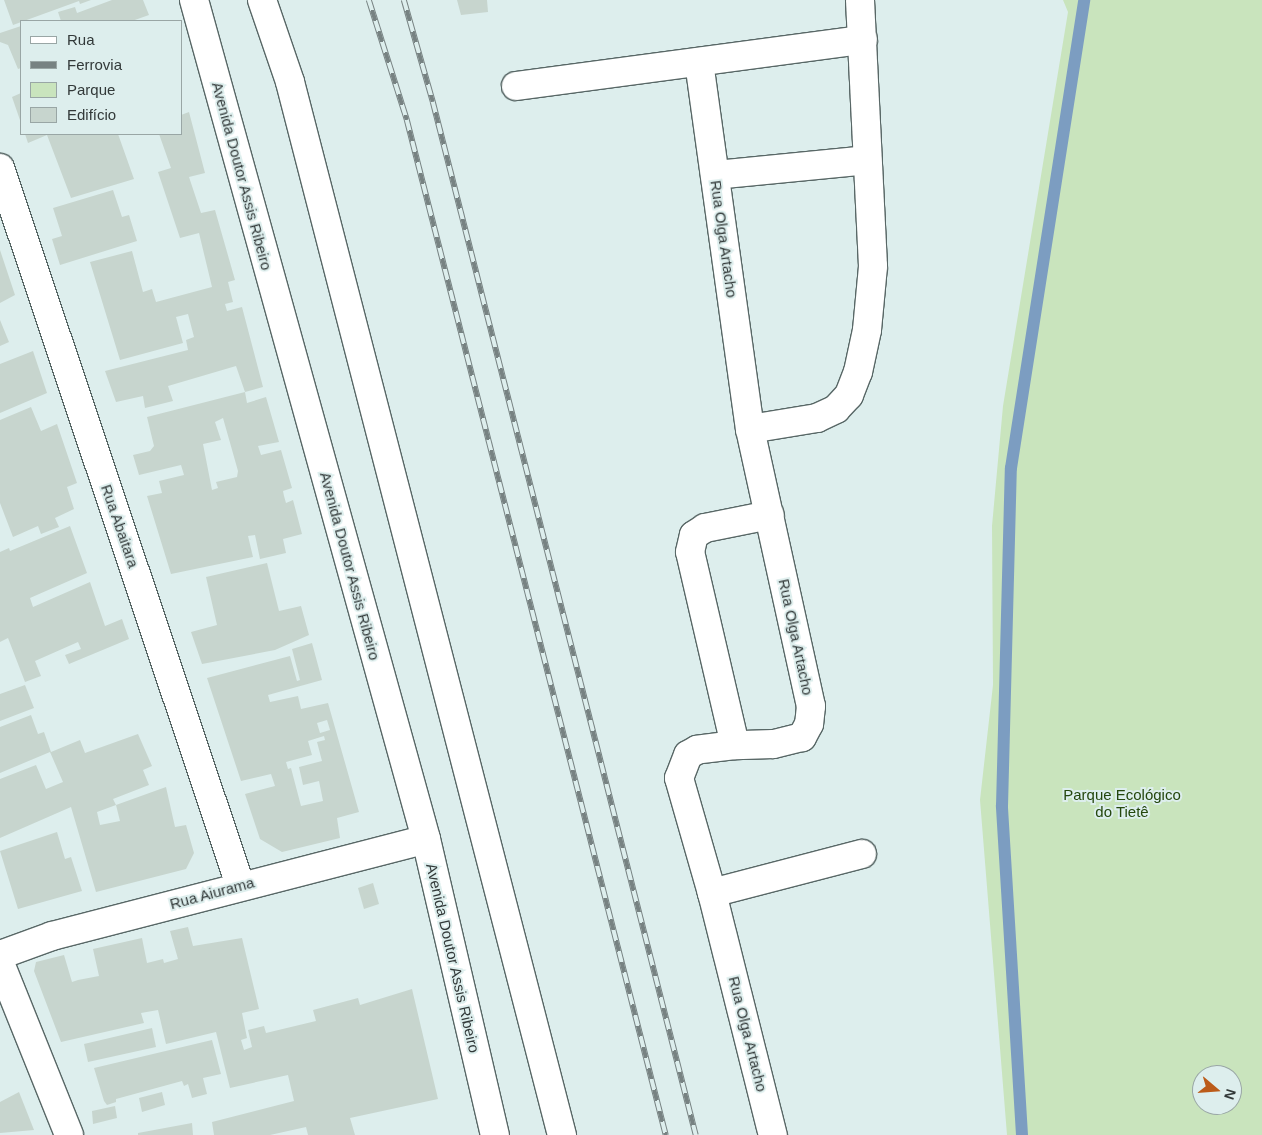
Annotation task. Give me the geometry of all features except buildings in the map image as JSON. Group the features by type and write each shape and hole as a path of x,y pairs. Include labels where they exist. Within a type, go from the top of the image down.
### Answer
{"street":[{"name":"Avenida Doutor Assis Ribeiro","path":"194,0 426,839 495,1135"},
{"path":"262,0 290,82 562,1135"},
{"path":"750,429 817,418 836,409 849,395 867,330 873,266 860,0"},
{"path":"516,86 863,40"},
{"name":"Rua Olga Artacho","path":"699,62 750,429 811,706 809,724 802,737 789,742 735,745 697,750 688,755 679,778 712,892 773,1135"},
{"path":"715,175 867,160"},
{"name":"Rua Abaitara","path":"0,168 240,885"},
{"path":"735,745 690,552 694,535 706,528 770,515"},
{"name":"Rua Aiurama","path":"0,955 52,936 240,885 426,839"},
{"path":"712,892 862,854"},
{"path":"0,963 69,1135"}],"green space":[{"name":"Parque Ecológico do Tietê","path":"1063,0 1262,0 1262,1135 1007,1135 980,800 993,685 992,526 1003,406 1068,12"}],"waterway":[{"path":"1022,1135 1002,806 1011,468 1084,0"}],"railway":[{"path":"369,0 407,120 666,1135"},
{"path":"404,0 433,102 696,1135"}]}
